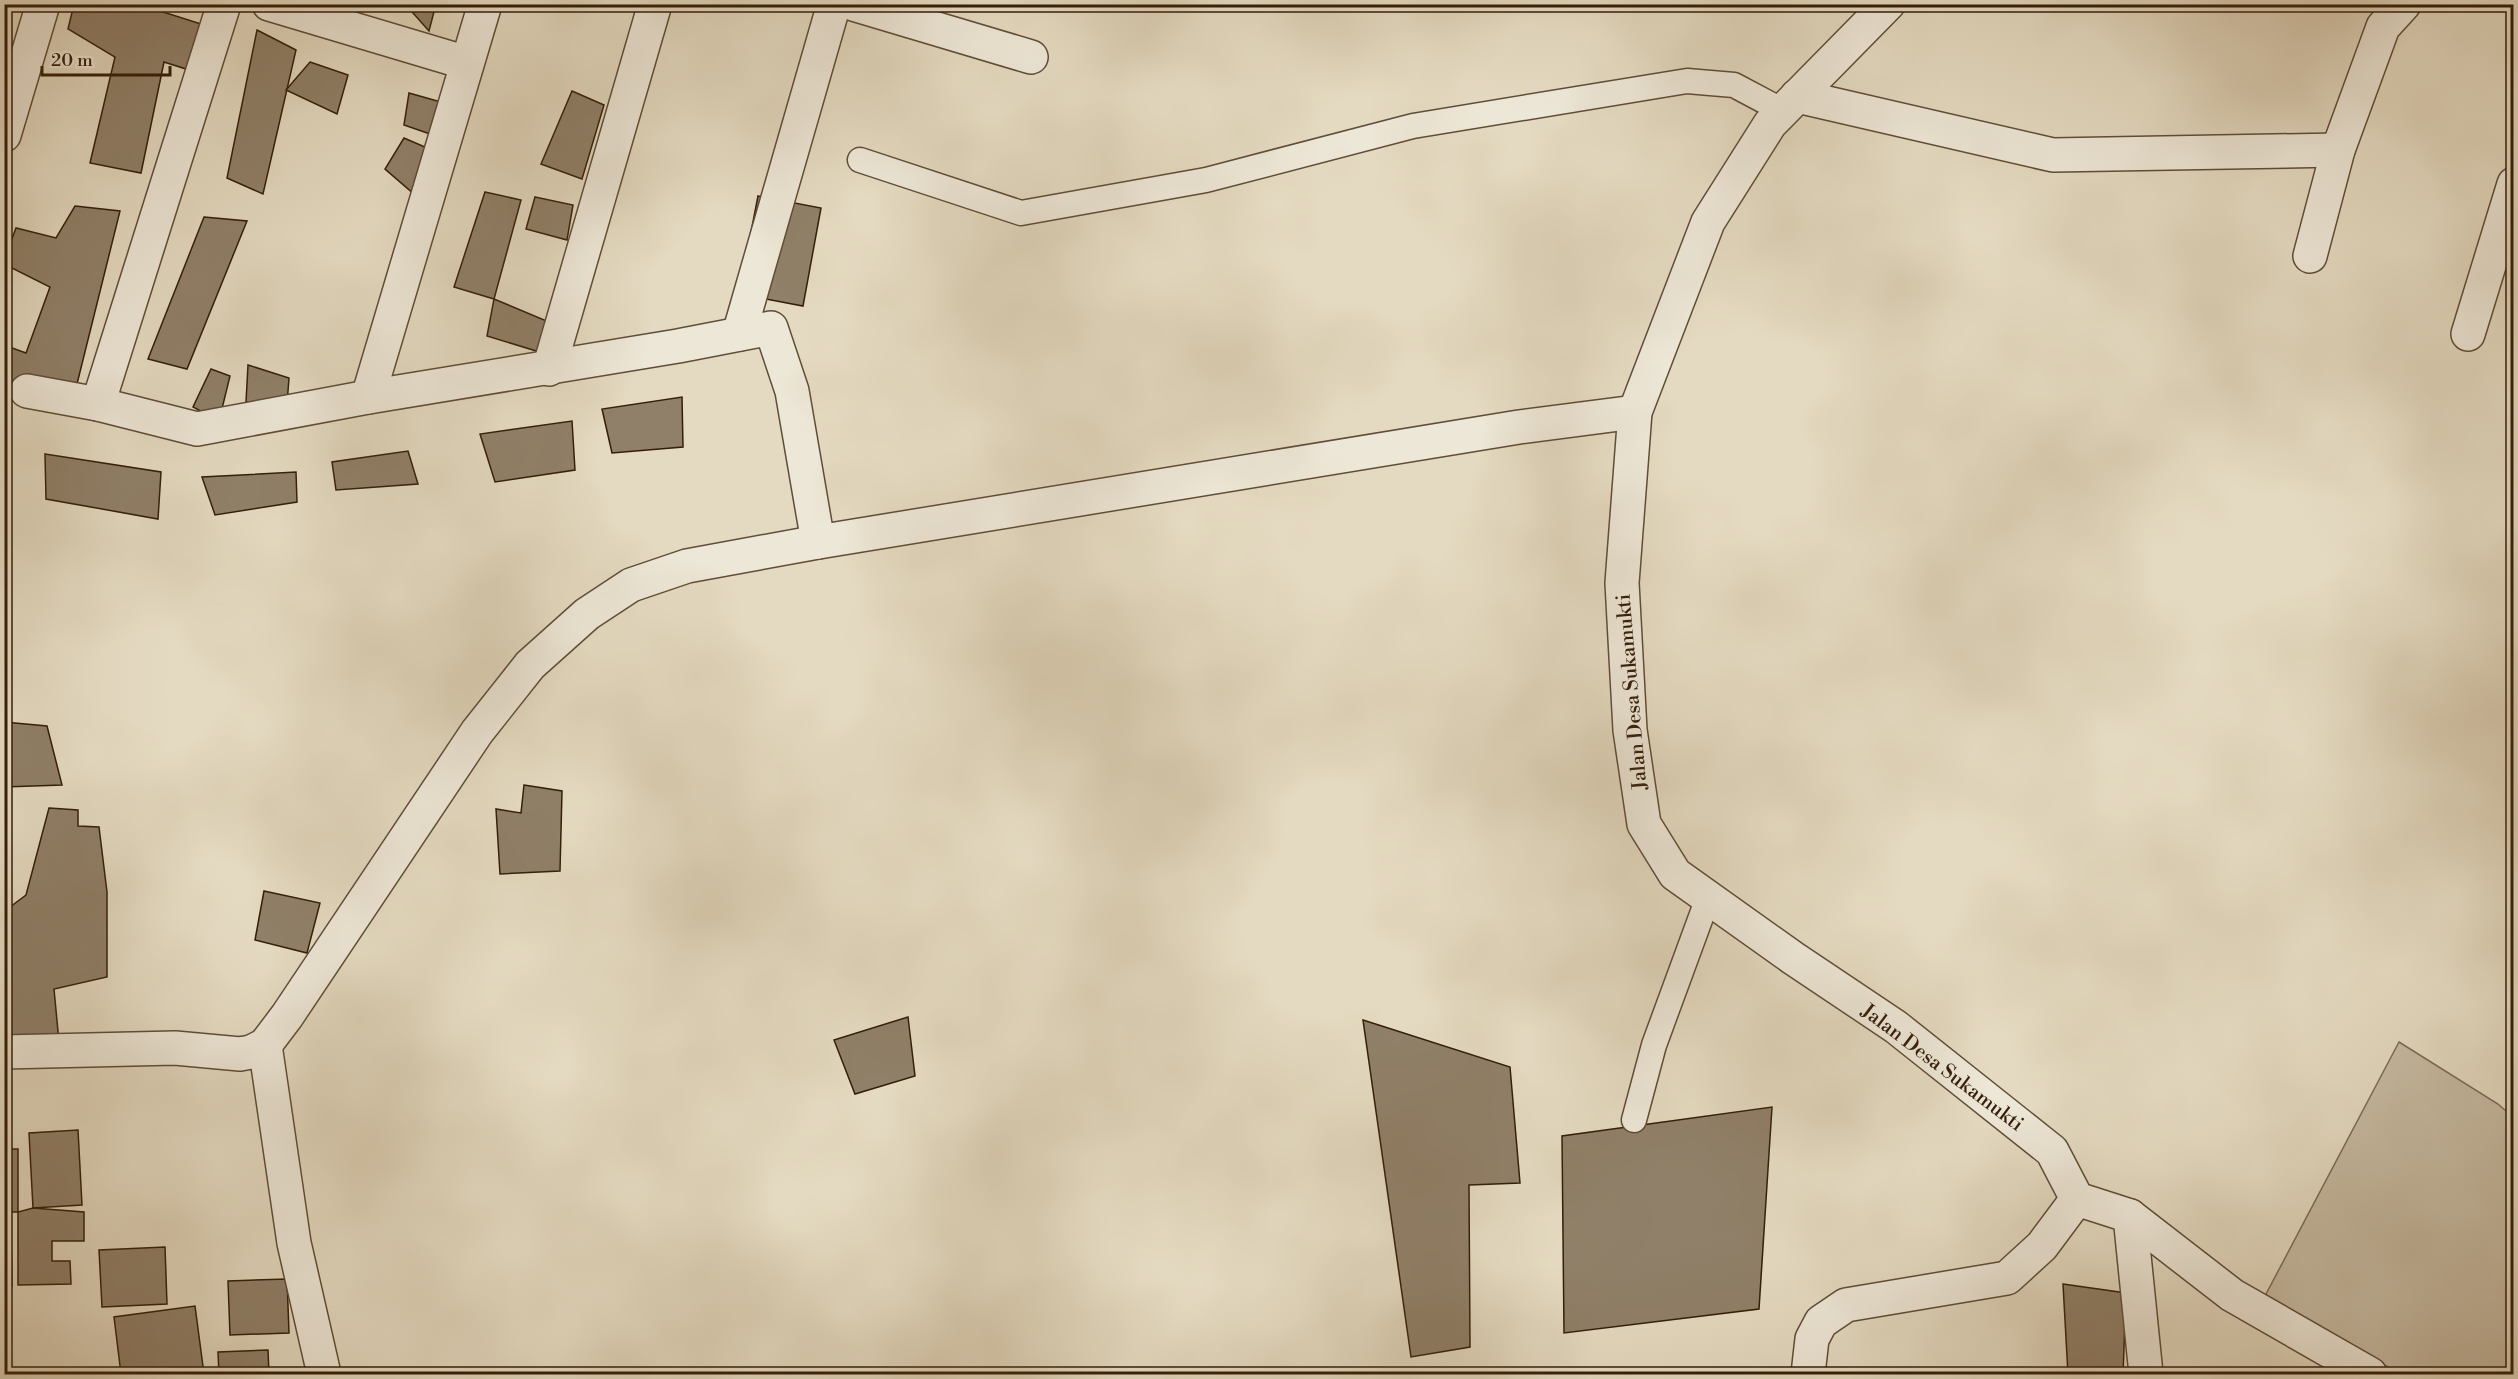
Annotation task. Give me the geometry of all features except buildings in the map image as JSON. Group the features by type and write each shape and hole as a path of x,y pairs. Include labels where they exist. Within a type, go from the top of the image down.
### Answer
{"street":[{"path":"98,404 224,4"},
{"path":"269,4 467,63"},
{"path":"368,398 485,4"},
{"path":"549,369 655,4"},
{"path":"739,334 834,4"},
{"path":"853,4 1031,57"},
{"name":"Jalan Desa Sukamukti","path":"1888,4 1770,124 1708,222 1635,412 1622,584 1630,730 1644,824 1675,874 1896,1027 2052,1151 2077,1198"},
{"path":"2310,256 2338,150 2383,27 2404,4"},
{"path":"4,135 32,7"},
{"path":"1790,104 2053,155 2338,150"},
{"path":"2468,334 2514,184"},
{"path":"27,391 98,404 197,429 368,398 549,369 771,328 792,391 818,542"},
{"path":"4,1052 175,1048 240,1054 251,1052 265,1045 287,1016 477,732 530,665 587,614 631,585 687,566 818,542 1519,427 1635,412"},
{"path":"265,1045 294,1243 324,1374"},
{"path":"1808,1374 1812,1339 1821,1322 1846,1305 2007,1278 2042,1246 2077,1198 2130,1216 2232,1295 2370,1374"},
{"path":"2130,1216 2146,1374"}],"lane":[{"path":"860,160 1021,213 1206,180 1413,126 1687,81 1734,85 1790,104"},
{"path":"1634,1120 1654,1045 1708,898"}],"shaded area":[{"path":"2399,1042 2498,1104 2513,1117 2513,1374 2400,1374 2265,1296"}]}
